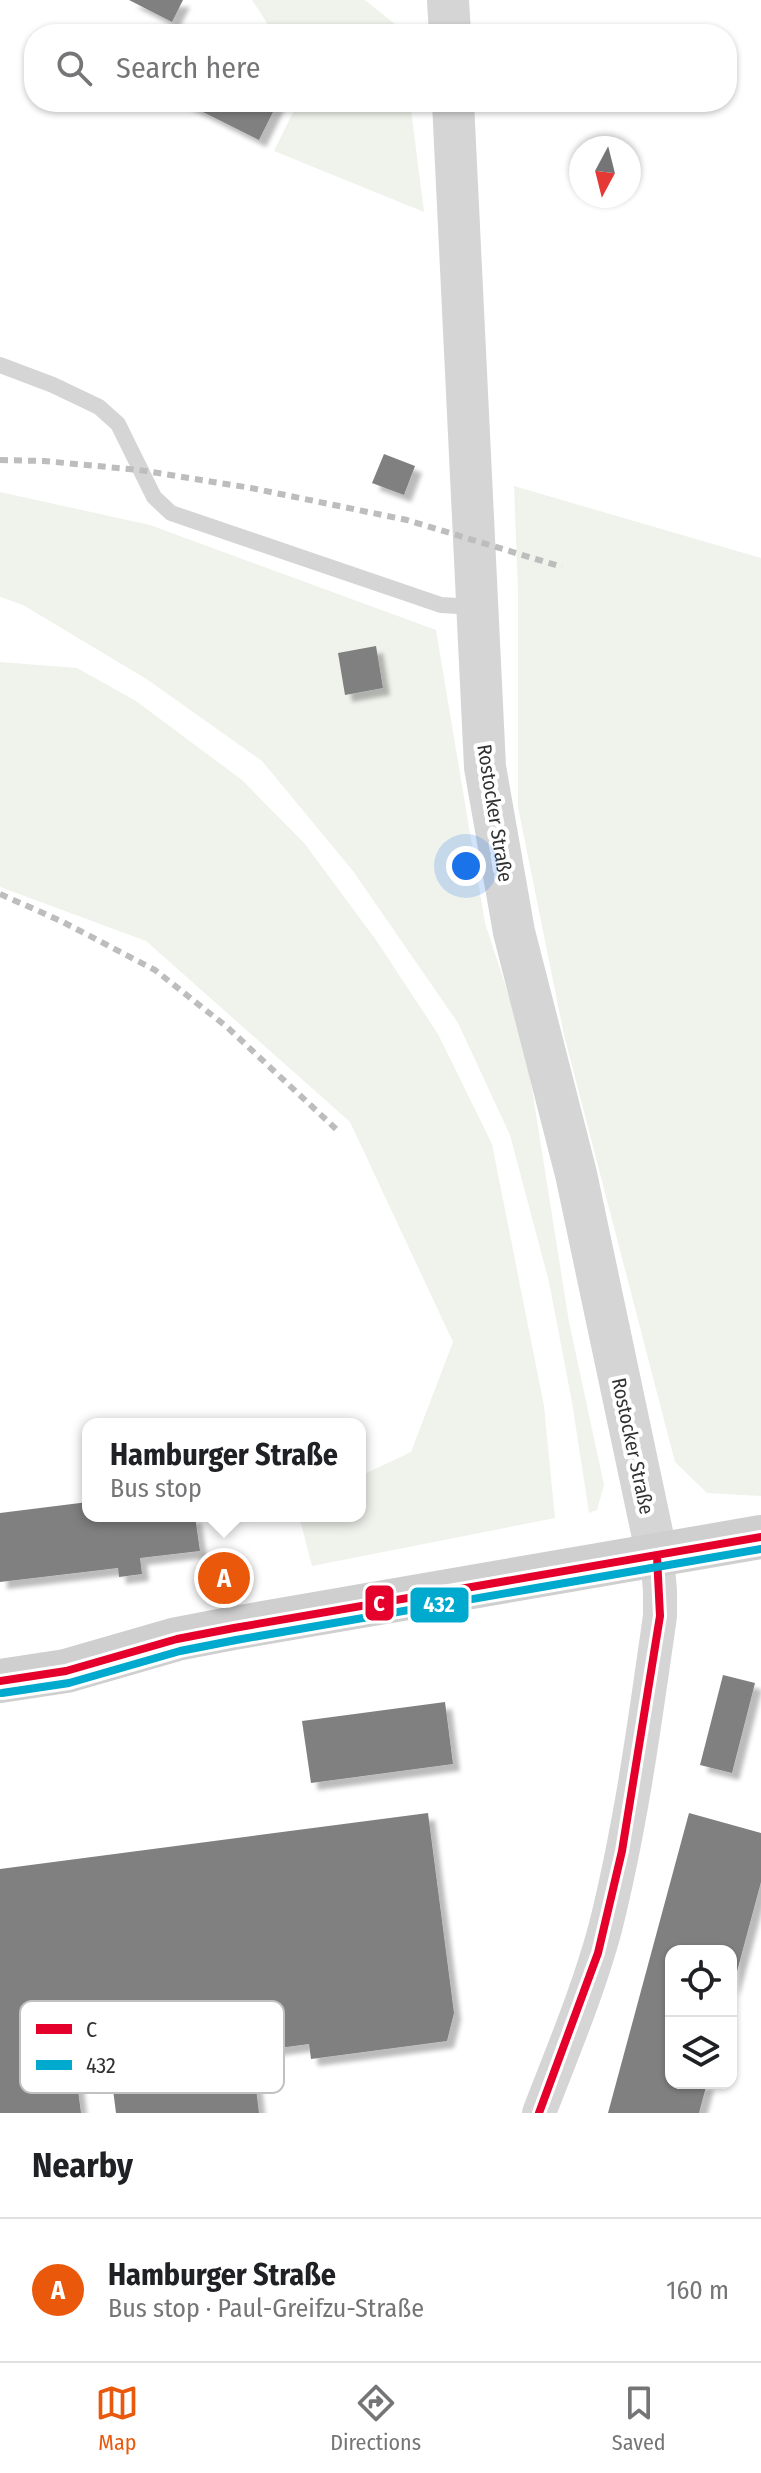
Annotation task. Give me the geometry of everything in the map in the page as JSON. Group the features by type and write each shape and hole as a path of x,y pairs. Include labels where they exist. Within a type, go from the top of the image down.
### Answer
{"main road":[{"path":"0,1681 66,1671 177,1639 234,1628 761,1537"}],"street":[{"path":"448,0 449,24"},
{"name":"Rostocker Straße","path":"453,112 485,767 514,932 576,1174 657,1556"},
{"path":"539,2113 568,2039 604,1931 632,1806 660,1616 657,1556"}],"lane":[{"path":"0,365 99,407 118,424 154,497 171,513 441,605 477,607"}],"shaded area":[{"path":"252,0 365,0 395,24 268,24"},
{"path":"293,112 411,112 424,212 274,151"},
{"path":"514,486 761,558 761,1496 707,1493 675,1462 564,1035 518,807 518,592"},
{"path":"0,492 150,525 436,630 485,923 525,1045 569,1322 604,1485 597,1510 589,1513 549,1282 510,1135 458,1023 353,871 262,761 148,680 23,605 0,597"},
{"path":"0,662 77,668 136,701 242,780 305,844 376,940 438,1034 492,1144 544,1406 555,1518 312,1566 301,1522 366,1522 366,1473 411,1452 453,1342 350,1122 146,941 0,887"}],"building":[{"path":"129,0 183,0 172,22"},
{"path":"203,112 273,112 259,140"},
{"path":"384,454 415,466 404,495 372,483"},
{"path":"376,646 383,688 345,695 338,653"},
{"path":"82,1503 82,1522 196,1522 200,1551 140,1558 142,1574 119,1577 118,1568 0,1582 0,1513"},
{"path":"723,1675 755,1683 732,1773 700,1765"},
{"path":"445,1702 453,1764 311,1783 302,1721"},
{"path":"428,1813 454,2013 447,2041 311,2059 309,2044 284,2047 284,2001 20,2001 20,2093 78,2093 81,2113 0,2113 0,1869"},
{"path":"689,1813 761,1833 761,1882 737,1971 737,1945 665,1945 665,2089 705,2089 699,2113 608,2113"},
{"path":"113,2093 257,2093 259,2113 116,2113"}],"railway":[{"path":"0,460 139,470 251,488 407,520 562,567"},
{"path":"0,894 61,921 155,970 227,1027 336,1129"}],"transit line":[{"name":"C","path":"0,1681 66,1671 177,1639 234,1628 761,1537"},
{"name":"432","path":"2,1693 69,1683 180,1651 236,1640 761,1549"},
{"name":"C","path":"539,2113 598,1953 622,1851 660,1616 657,1556"}],"place":[{"name":"Hamburger Straße","path":"224,1578"}]}
